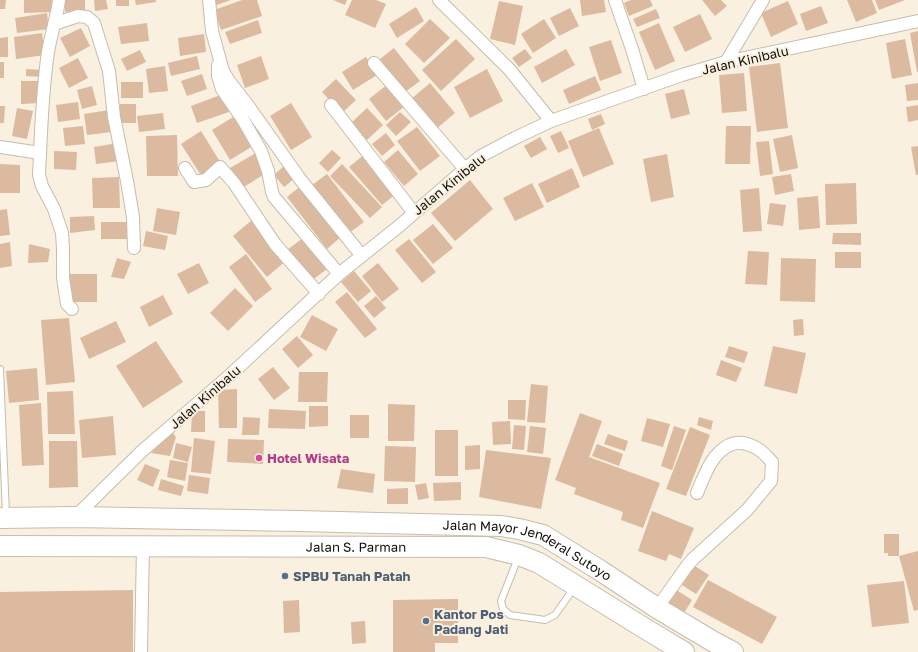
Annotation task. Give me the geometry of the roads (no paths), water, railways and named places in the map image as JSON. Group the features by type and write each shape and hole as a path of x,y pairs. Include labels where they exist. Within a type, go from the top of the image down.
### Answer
{"main road":[{"path":"3,518 75,517"},
{"name":"Jalan Mayor Jenderal Sutoyo","path":"75,517 501,526 519,529 543,535 657,608 733,652"},
{"name":"Jalan S. Parman","path":"0,546 486,547 520,555 539,563 684,652"}],"street":[{"path":"59,0 48,51 45,76 39,175 42,186 54,209 62,233 63,278 67,304 72,309"},
{"path":"209,0 212,31 223,71 300,179 362,256"},
{"path":"439,0 509,69 551,121"},
{"path":"615,0 644,89"},
{"path":"726,62 763,0"},
{"path":"54,24 78,16 86,17 94,23 109,71 114,117 133,217 134,248"},
{"name":"Jalan Kinibalu","path":"75,517 142,451 230,376 340,274 481,156 551,121 682,75 726,62 918,21"},
{"path":"219,54 218,76 222,89 242,118 261,151 268,171 274,198 340,274"},
{"path":"374,64 465,168"},
{"path":"331,105 414,213"},
{"path":"0,147 40,153"},
{"path":"185,168 194,182 206,180 220,167 234,183 275,244 319,294"},
{"path":"657,608 693,559 747,510 771,481 772,462 762,452 745,443 733,443 715,457 697,492"},
{"path":"141,652 143,546"}],"lane":[{"path":"0,369 3,518"},
{"path":"520,555 501,601 503,609 510,615 545,620 555,615 576,585"}],"place":[{"name":"Hotel Wisata","path":"259,458"},
{"name":"SPBU Tanah Patah","path":"285,576"},
{"name":"Kantor Pos Padang Jati","path":"426,621"}]}
